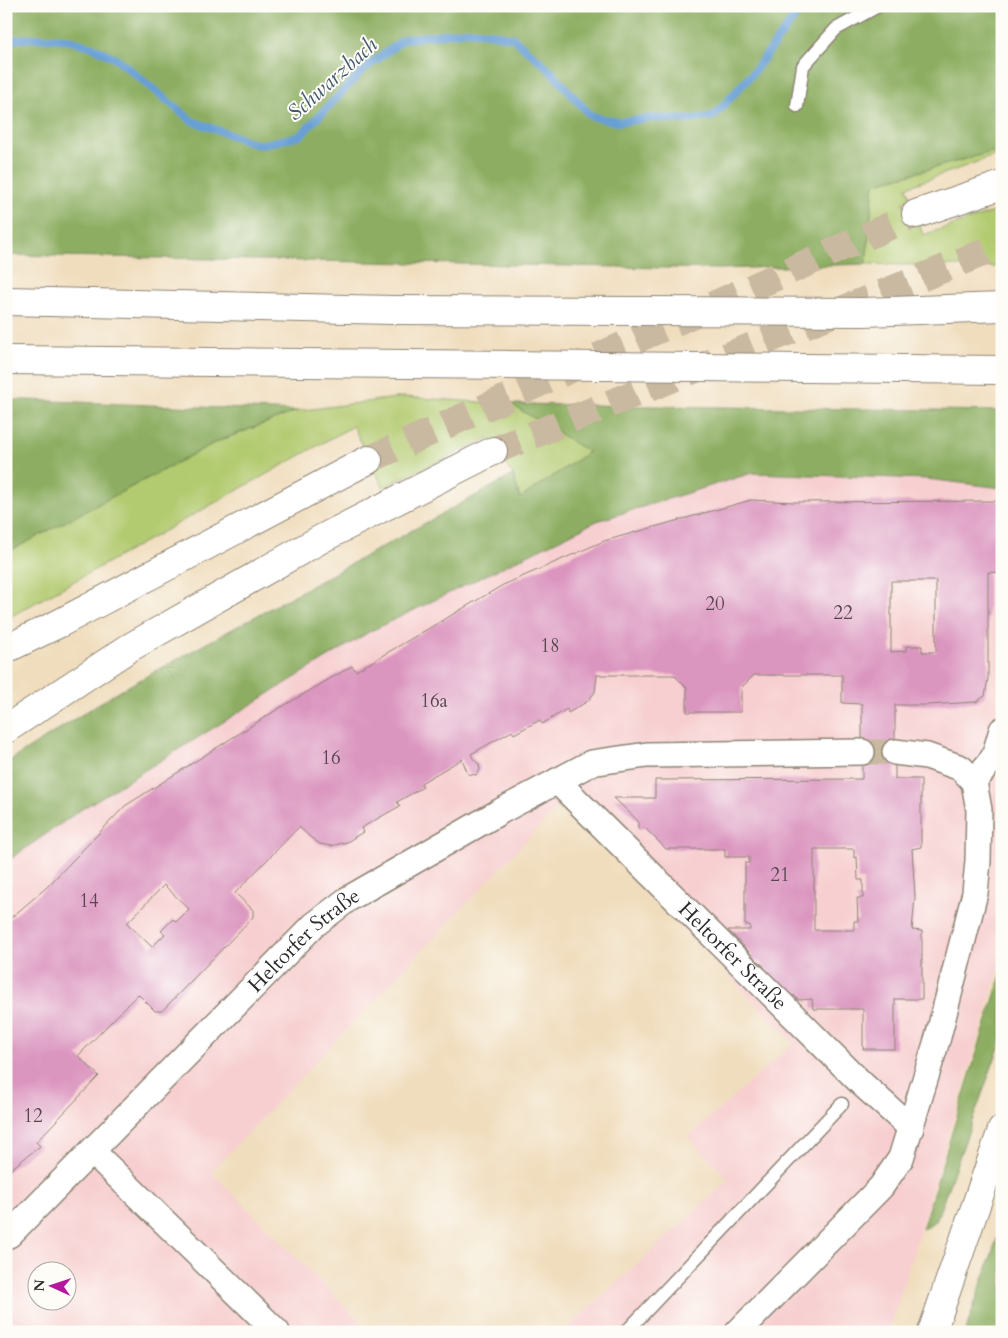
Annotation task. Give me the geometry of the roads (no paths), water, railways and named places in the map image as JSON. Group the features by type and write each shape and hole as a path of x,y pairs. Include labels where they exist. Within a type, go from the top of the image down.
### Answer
{"main road":[{"path":"916,214 1002,185"},
{"path":"6,301 411,310 864,312 1002,307"},
{"path":"6,360 1002,370"},
{"path":"6,730 129,648 320,539 493,451"},
{"path":"6,649 58,624 368,460"},
{"path":"6,659 58,624"},
{"path":"932,1332 1002,1130"}],"street":[{"path":"974,782 994,757 1002,730"},
{"name":"Heltorfer Straße","path":"6,1233 9,1235 314,925 348,899 556,781 591,763 647,755 862,752"},
{"path":"738,1332 880,1187 901,1158 938,1037 974,893 978,861 979,810 974,782 961,768 927,756 895,752"},
{"name":"Heltorfer Straße","path":"556,781 857,1088 910,1128"},
{"path":"92,1151 277,1332"}],"lane":[{"path":"797,106 803,66 836,29 878,6"},
{"path":"626,1332 842,1104"}],"waterway":[{"name":"Schwarzbach","path":"6,43 17,39 66,39 93,47 117,59 192,121 259,145 300,136 363,70 404,39 467,31 513,38 547,67 591,116 618,122 653,118 688,120 714,116 752,74 803,6"}],"tunnel":[{"path":"368,460 916,214"},
{"path":"493,451 1002,245"},
{"path":"862,752 895,752"}]}
